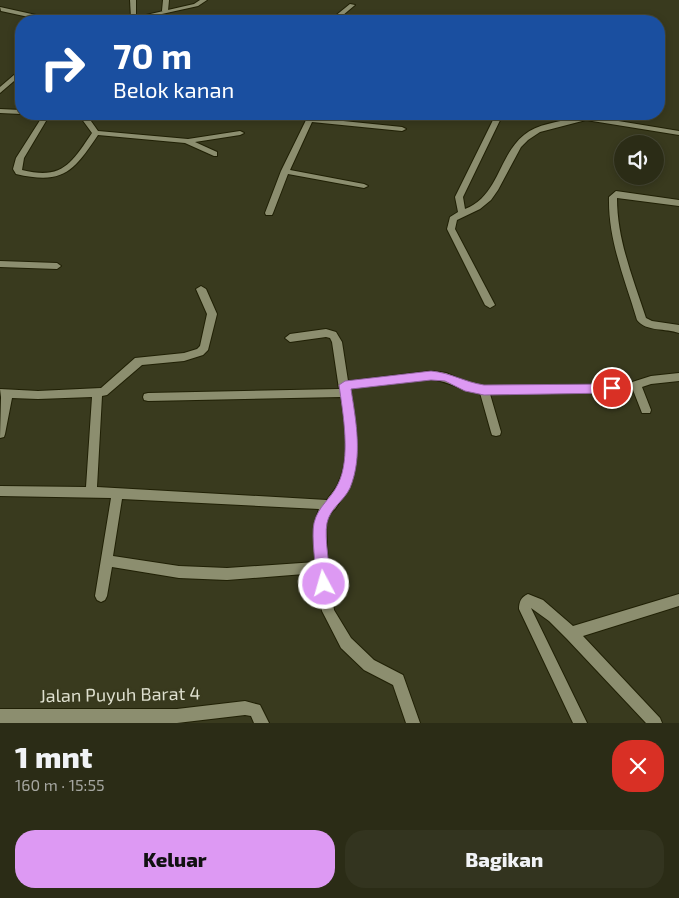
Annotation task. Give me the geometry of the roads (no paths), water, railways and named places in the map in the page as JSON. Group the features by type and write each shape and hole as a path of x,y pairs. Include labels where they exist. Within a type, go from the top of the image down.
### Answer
{"street":[{"path":"133,0 134,15"},
{"path":"165,11 166,0"},
{"path":"147,15 196,5 204,0"},
{"path":"340,15 352,5"},
{"path":"1,9 28,15"},
{"path":"0,91 15,77"},
{"path":"0,111 15,112"},
{"path":"43,120 20,158 17,169 19,172 53,176 64,172 78,158 96,132"},
{"path":"89,120 96,132"},
{"path":"269,213 285,171 310,120"},
{"path":"332,120 402,130"},
{"path":"462,213 459,198 496,120"},
{"path":"490,306 451,229 453,218 480,206 488,197 518,145 526,136 577,120"},
{"path":"598,120 679,132"},
{"path":"96,132 187,141 240,133"},
{"path":"187,141 214,154"},
{"path":"285,171 364,186"},
{"path":"679,203 616,194 612,197 611,214 616,243 642,320 654,325 679,328"},
{"path":"0,264 57,266"},
{"path":"0,434 4,393 97,393 107,390 139,361 184,357 200,352 205,346 212,314 201,289"},
{"path":"290,338 326,333 333,335 337,342 352,436 344,487 324,512 320,525 322,567 328,611 346,643 369,665 398,680 413,723"},
{"path":"148,397 345,389 431,375 446,377 469,388 484,390 626,388 651,380 679,377"},
{"path":"636,385 646,410"},
{"path":"484,390 496,432"},
{"path":"91,492 97,393"},
{"path":"0,491 91,492 331,505"},
{"path":"101,596 117,494"},
{"path":"106,561 178,572 227,574 322,567"},
{"path":"580,723 525,609 525,604 528,600 538,603 570,633 654,723"},
{"path":"570,633 679,600"},
{"name":"Jalan Puyuh Barat 4","path":"0,716 177,716 245,708 255,710 262,723"}]}
